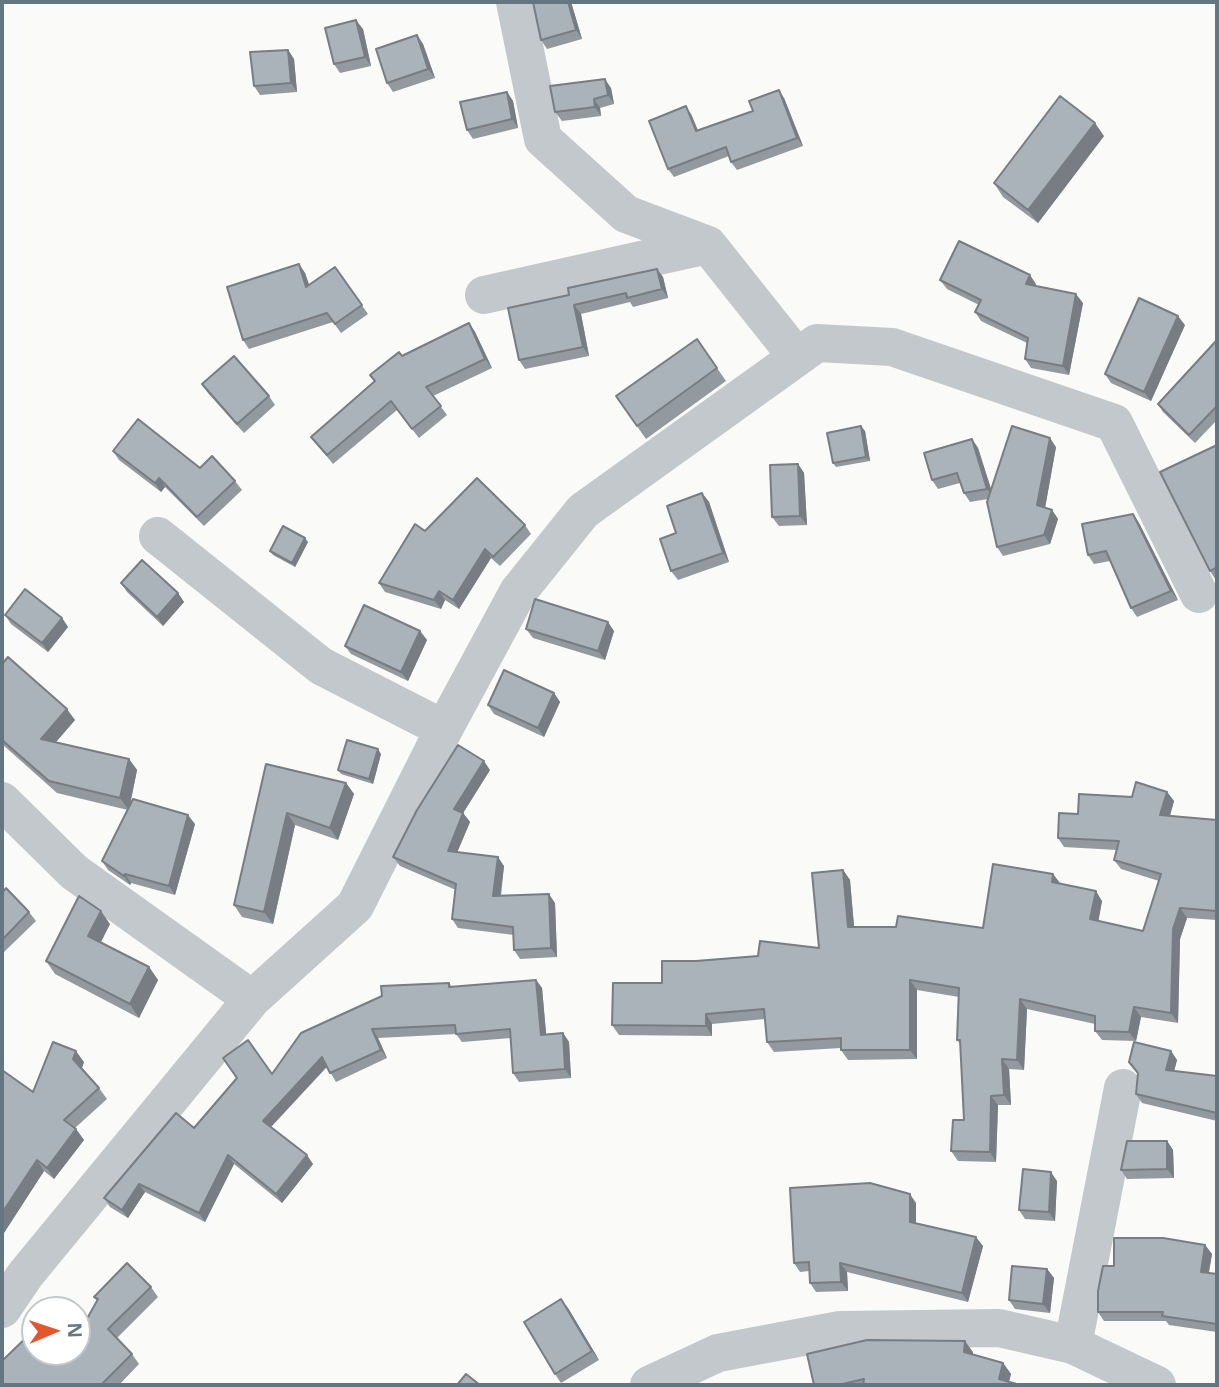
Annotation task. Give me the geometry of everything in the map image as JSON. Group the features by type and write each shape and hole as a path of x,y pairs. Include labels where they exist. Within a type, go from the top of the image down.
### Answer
{"street":[{"path":"515,2 543,139 626,214 708,245 797,357"},
{"path":"484,295 708,245"},
{"path":"2,1309 13,1269 252,999 355,906 444,729 518,592 583,511 817,343 892,347 1114,423 1199,594"},
{"path":"158,536 321,666 444,729"},
{"path":"2,801 74,872 252,999"},
{"path":"1073,1345 1123,1088"},
{"path":"649,1385 719,1353 840,1330 999,1328 1073,1345 1157,1385"}],"building":[{"path":"533,2 568,2 576,30 541,40"},
{"path":"356,20 365,57 334,64 325,28"},
{"path":"417,35 428,69 387,83 376,49"},
{"path":"288,50 291,83 254,86 250,52"},
{"path":"605,79 608,95 594,99 595,107 555,112 550,86"},
{"path":"779,90 797,138 731,162 726,147 668,169 649,121 686,106 696,131 753,111 749,101"},
{"path":"507,92 512,119 467,130 460,102"},
{"path":"1060,96 1095,123 1028,210 994,183"},
{"path":"959,241 1030,275 1026,284 1076,294 1063,366 1025,359 1028,338 975,312 981,300 940,280"},
{"path":"299,264 306,287 335,267 362,305 335,324 327,313 243,340 227,287"},
{"path":"657,269 662,289 627,298 626,293 574,305 583,347 519,360 508,308 569,295 568,288"},
{"path":"1139,298 1178,316 1144,392 1105,374"},
{"path":"469,323 485,359 426,387 441,406 412,429 391,401 327,455 311,437 375,381 370,375 399,352 402,356"},
{"path":"697,339 717,368 637,426 616,396"},
{"path":"1216,341 1217,406 1189,435 1158,404"},
{"path":"234,356 269,396 237,424 202,384"},
{"path":"138,419 200,468 212,456 235,481 197,517 159,478 155,483 113,451"},
{"path":"861,426 866,457 833,463 827,433"},
{"path":"1012,426 1050,438 1037,505 1052,510 1044,535 997,547 987,502"},
{"path":"972,439 987,489 964,493 957,473 932,480 924,453"},
{"path":"1217,445 1217,567 1210,571 1160,472"},
{"path":"798,464 800,516 772,517 770,465"},
{"path":"477,478 525,525 493,557 485,549 453,600 439,591 434,600 379,583 415,524 425,531"},
{"path":"702,493 723,553 671,571 660,539 676,533 667,506"},
{"path":"1133,514 1171,591 1131,608 1106,551 1088,555 1082,524"},
{"path":"283,526 305,538 292,563 270,551"},
{"path":"142,560 178,593 157,617 121,583"},
{"path":"25,589 62,618 42,643 5,615"},
{"path":"535,599 608,622 598,651 526,629"},
{"path":"364,605 420,631 401,672 345,646"},
{"path":"8,657 67,709 41,739 129,759 120,798 49,781 2,740 2,664"},
{"path":"504,670 554,693 538,728 488,705"},
{"path":"347,740 378,749 369,779 338,770"},
{"path":"458,745 484,761 454,809 463,813 448,851 498,857 493,896 549,894 551,948 514,950 513,927 452,919 456,884 393,857 417,810"},
{"path":"266,764 346,783 330,828 287,813 264,912 234,905"},
{"path":"1136,782 1167,792 1160,815 1217,820 1217,911 1180,908 1173,929 1171,1013 1134,1007 1129,1032 1095,1031 1095,1016 1020,999 1017,1060 1002,1059 1004,1095 991,1096 990,1152 951,1151 953,1120 964,1120 960,1040 957,1040 959,988 910,980 910,1050 841,1050 841,1038 767,1042 764,1009 706,1014 706,1026 612,1025 613,983 662,983 662,961 758,956 760,941 819,948 812,873 843,870 848,927 896,927 898,916 983,928 993,864 1053,874 1052,882 1096,891 1090,919 1143,931 1161,874 1114,860 1119,841 1058,838 1059,813 1078,814 1079,794 1132,797"},
{"path":"133,799 188,815 169,886 125,874 124,876 102,861"},
{"path":"6,888 29,912 2,940 2,893"},
{"path":"79,896 101,911 88,936 149,967 130,1004 46,961"},
{"path":"536,980 541,1035 563,1033 565,1069 513,1073 510,1029 456,1034 455,1025 372,1029 381,1050 330,1073 322,1057 263,1121 307,1155 276,1194 228,1155 199,1213 139,1184 122,1210 104,1198 176,1113 194,1128 237,1078 223,1058 248,1040 272,1074 301,1033 382,996 381,986 449,983 449,987"},
{"path":"53,1042 76,1051 73,1059 99,1088 64,1120 76,1129 47,1168 37,1160 2,1213 2,1070 33,1092"},
{"path":"1134,1042 1171,1051 1166,1070 1217,1076 1217,1113 1136,1094 1138,1073 1129,1062"},
{"path":"1127,1141 1167,1141 1167,1169 1121,1170"},
{"path":"1023,1169 1051,1172 1049,1212 1019,1210"},
{"path":"870,1183 910,1194 910,1222 976,1237 962,1293 840,1263 841,1282 810,1283 809,1262 794,1263 790,1188"},
{"path":"1114,1238 1163,1238 1205,1245 1201,1272 1217,1274 1217,1324 1162,1316 1163,1312 1098,1312 1098,1291 1103,1266 1114,1266"},
{"path":"127,1263 151,1287 108,1329 132,1354 101,1385 2,1385 2,1361 21,1343 21,1366 91,1366 91,1312 98,1299 94,1297"},
{"path":"1012,1266 1047,1269 1043,1304 1009,1300"},
{"path":"561,1299 592,1351 555,1374 524,1322"},
{"path":"867,1340 965,1341 964,1352 1003,1363 999,1379 1020,1385 863,1385 864,1379 838,1385 814,1385 807,1354"},
{"path":"466,1374 480,1385 457,1385"}]}
